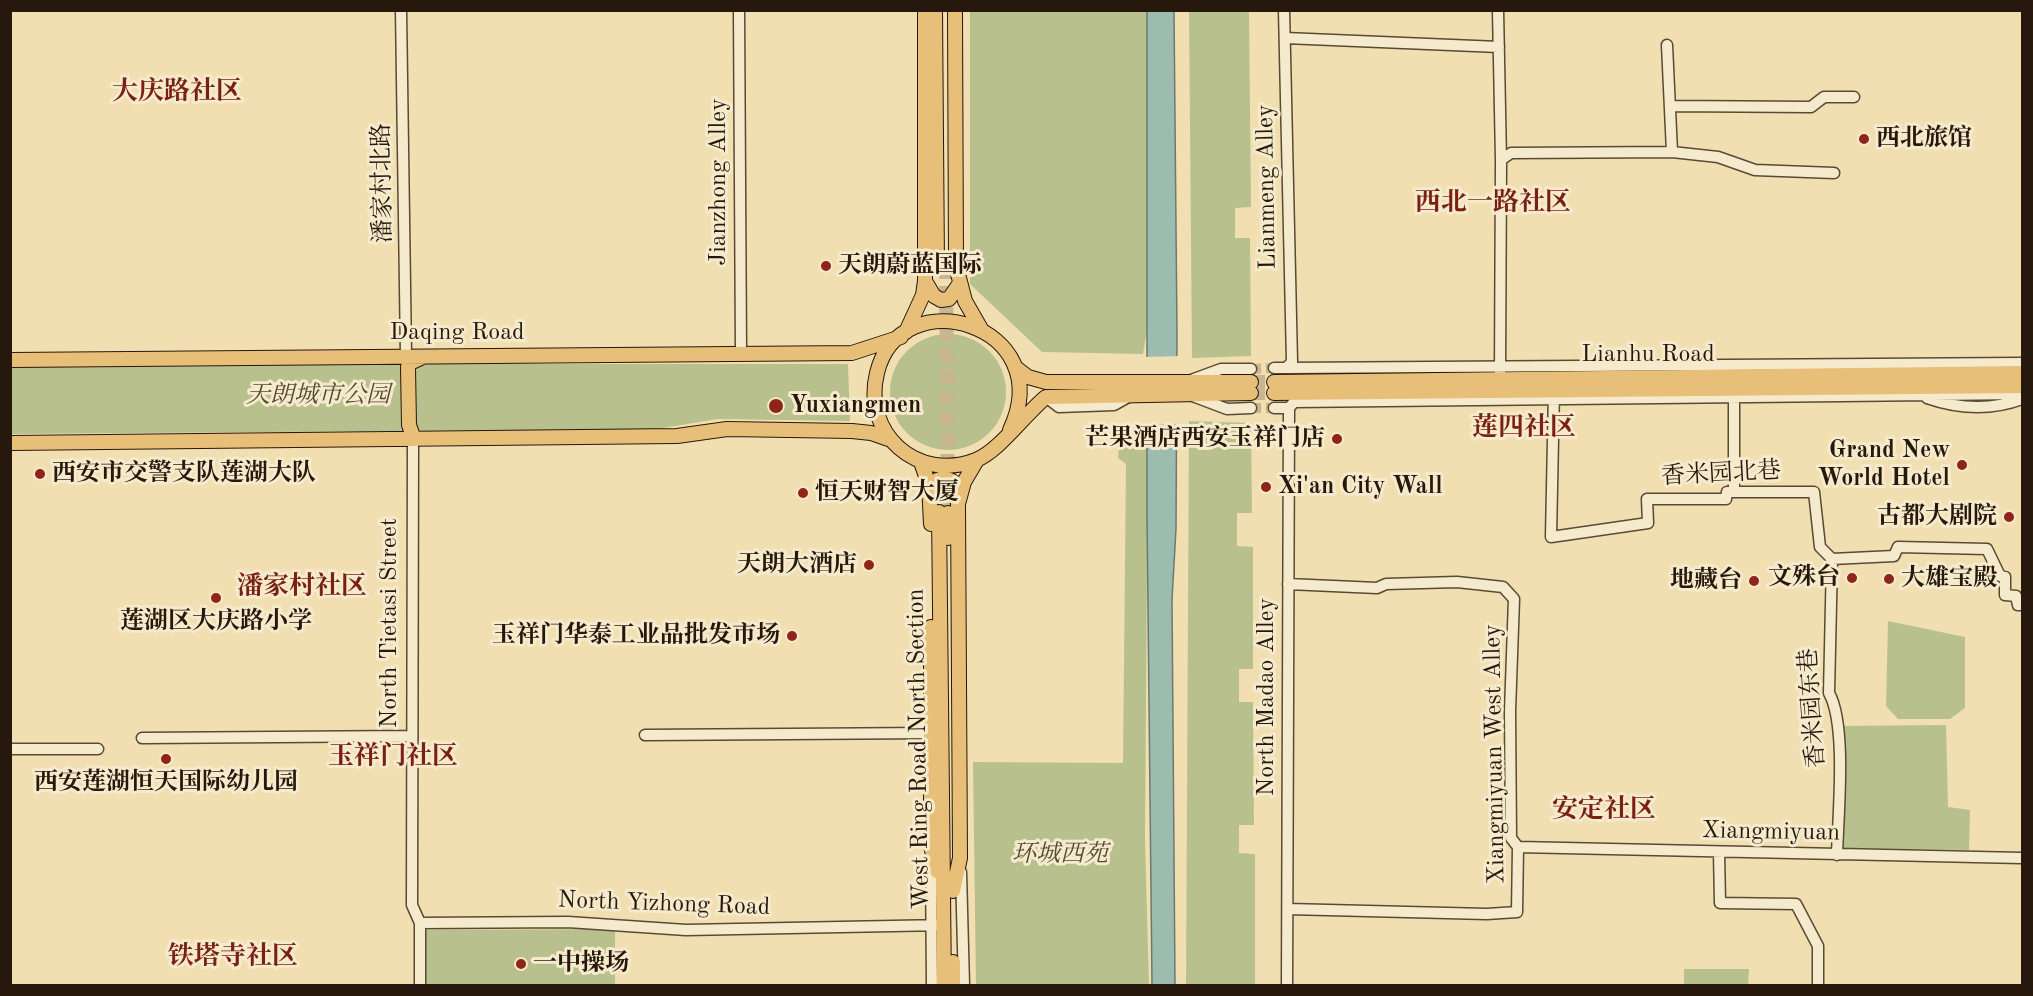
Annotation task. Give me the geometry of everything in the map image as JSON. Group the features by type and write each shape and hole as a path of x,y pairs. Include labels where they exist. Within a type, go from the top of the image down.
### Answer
{"main road":[{"path":"888,439 875,409 874,392 879,365 886,352 903,334 923,295 925,281 925,10"},
{"path":"935,10 941,266 944,10"},
{"path":"955,10 956,266 965,301 981,329"},
{"path":"925,281 934,296 941,300 949,298 960,283"},
{"path":"903,334 923,324 938,321 960,322 981,329 1002,345 1015,367 1020,393 1017,412 1010,430"},
{"name":"Daqing Road","path":"10,360 852,353 903,334"},
{"path":"413,439 409,425 408,367 416,359 431,355"},
{"path":"392,356 401,363 402,429 398,439"},
{"path":"1015,367 1052,389 1187,388 1251,381"},
{"name":"Lianhu Road","path":"1274,381 2022,373"},
{"name":"Lianhu Road","path":"1499,379 1554,395 2022,386"},
{"path":"10,443 676,436 727,429 852,432 871,433 888,439 921,462 940,466 959,465 977,460 1001,442 1010,430 1052,389"},
{"path":"948,895 960,858 958,504 961,492 977,460"},
{"path":"921,462 930,492 931,846 948,895"},
{"path":"930,492 937,480 944,478 951,479 961,492"},
{"name":"West Ring Road North Section","path":"943,512 948,895 953,986"},
{"name":"West Ring Road North Section","path":"944,986 938,925 948,895"}],"street":[{"name":"潘家村北路","path":"401,10 406,356"},
{"name":"Jianzhong Alley","path":"739,10 741,354"},
{"name":"Lianmeng Alley","path":"1284,10 1289,365"},
{"path":"1498,10 1501,160 1499,379"},
{"path":"1285,38 1499,47"},
{"path":"1667,45 1672,152"},
{"path":"1671,106 1811,107 1818,104 1824,97 1854,96"},
{"path":"1501,160 1512,153 1672,152 1718,157 1755,170 1834,173"},
{"path":"1274,381 1289,365 1499,379 2022,363"},
{"path":"1052,389 1056,376 1116,376 1132,388"},
{"path":"1187,388 1227,409 1251,408"},
{"path":"1734,492 1734,393 2022,397"},
{"path":"1274,408 1289,408 1294,402 1554,395"},
{"name":"香米园北巷","path":"1554,395 1551,537 1648,523 1647,499 1726,499 1727,492 1814,492"},
{"name":"North Madao Alley","path":"1287,986 1289,408"},
{"name":"North Tietasi Street","path":"413,439 412,906 420,923 420,986"},
{"name":"香米园东巷","path":"1814,492 1820,547 1832,559 1829,693 1834,702 1839,744 1837,855"},
{"path":"1832,559 1894,556 1898,547 1987,549 2000,576 2005,577 2005,595 2016,597 2018,605 2022,605"},
{"name":"Xiangmiyuan West Alley","path":"1288,584 1377,588 1386,585 1457,582 1503,587 1514,599 1510,711 1512,838 1518,847 1517,912 1487,914 1288,909"},
{"path":"645,735 931,733"},
{"path":"142,738 411,736"},
{"path":"10,749 98,748"},
{"path":"931,846 938,925 932,986"},
{"name":"Xiangmiyuan","path":"1518,847 2022,858"},
{"path":"1719,852 1719,903 1796,904 1818,946 1818,986"},
{"path":"960,858 964,986"},
{"name":"North Yizhong Road","path":"420,923 568,922 687,930 938,925"}],"green space":[{"path":"970,11 1147,11 1147,330 1143,354 1042,352 970,284"},
{"path":"1189,11 1249,11 1251,207 1235,208 1235,238 1250,238 1251,356 1192,358"},
{"path":"948,334 970,338 989,351 1002,370 1006,392 1002,414 989,433 970,446 948,450 926,446 907,433 894,414 890,392 894,370 907,351 926,338"},
{"name":"天朗城市公园","path":"10,364 848,364 850,421 718,419 657,429 11,434"},
{"path":"1189,421 1251,423 1252,513 1237,513 1237,546 1253,547 1253,669 1239,669 1239,702 1253,702 1254,825 1239,825 1239,853 1255,854 1255,985 1186,985"},
{"name":"环城西苑","path":"1121,426 1148,429 1145,840 1149,985 976,985 973,762 1123,763 1126,464 1118,458"},
{"path":"1888,621 1965,637 1965,708 1950,719 1898,719 1886,706"},
{"path":"1946,725 1948,807 1970,810 1969,850 1836,848 1840,726"},
{"name":"一中操场","path":"615,929 615,985 426,985 426,930"},
{"path":"1684,969 1749,969 1748,985 1684,985"}],"shaded area":[{"path":"1147,11 1174,11 1177,334 1176,529 1172,599 1175,985 1152,985 1147,514"}],"pier":[{"path":"1180,356 1180,424 1144,425 1144,357"}],"tunnel":[{"path":"946,265 948,513"},
{"path":"1251,369 1274,368"},
{"path":"1251,382 1274,382"},
{"path":"1251,393 1274,393"},
{"path":"1251,408 1274,408"},
{"path":"938,472 939,512"}],"place":[{"name":"西北旅馆","path":"1864,139"},
{"name":"天朗蔚蓝国际","path":"826,266"},
{"name":"Yuxiangmen","path":"776,406"},
{"name":"芒果酒店西安玉祥门店","path":"1337,439"},
{"name":"Grand New World Hotel","path":"1962,465"},
{"name":"西安市交警支队莲湖大队","path":"40,474"},
{"name":"Xi'an City Wall","path":"1266,487"},
{"name":"恒天财智大厦","path":"803,493"},
{"name":"古都大剧院","path":"2009,517"},
{"name":"天朗大酒店","path":"869,565"},
{"name":"文殊台","path":"1852,578"},
{"name":"大雄宝殿","path":"1889,579"},
{"name":"地藏台","path":"1754,581"},
{"name":"莲湖区大庆路小学","path":"216,598"},
{"name":"玉祥门华泰工业品批发市场","path":"792,636"},
{"name":"西安莲湖恒天国际幼儿园","path":"166,759"},
{"name":"一中操场","path":"521,964"}],"district":[{"name":"大庆路社区","path":"177,92"},
{"name":"西北一路社区","path":"1493,203"},
{"name":"莲四社区","path":"1524,428"},
{"name":"潘家村社区","path":"302,587"},
{"name":"玉祥门社区","path":"393,757"},
{"name":"安定社区","path":"1604,810"},
{"name":"铁塔寺社区","path":"233,957"}]}
